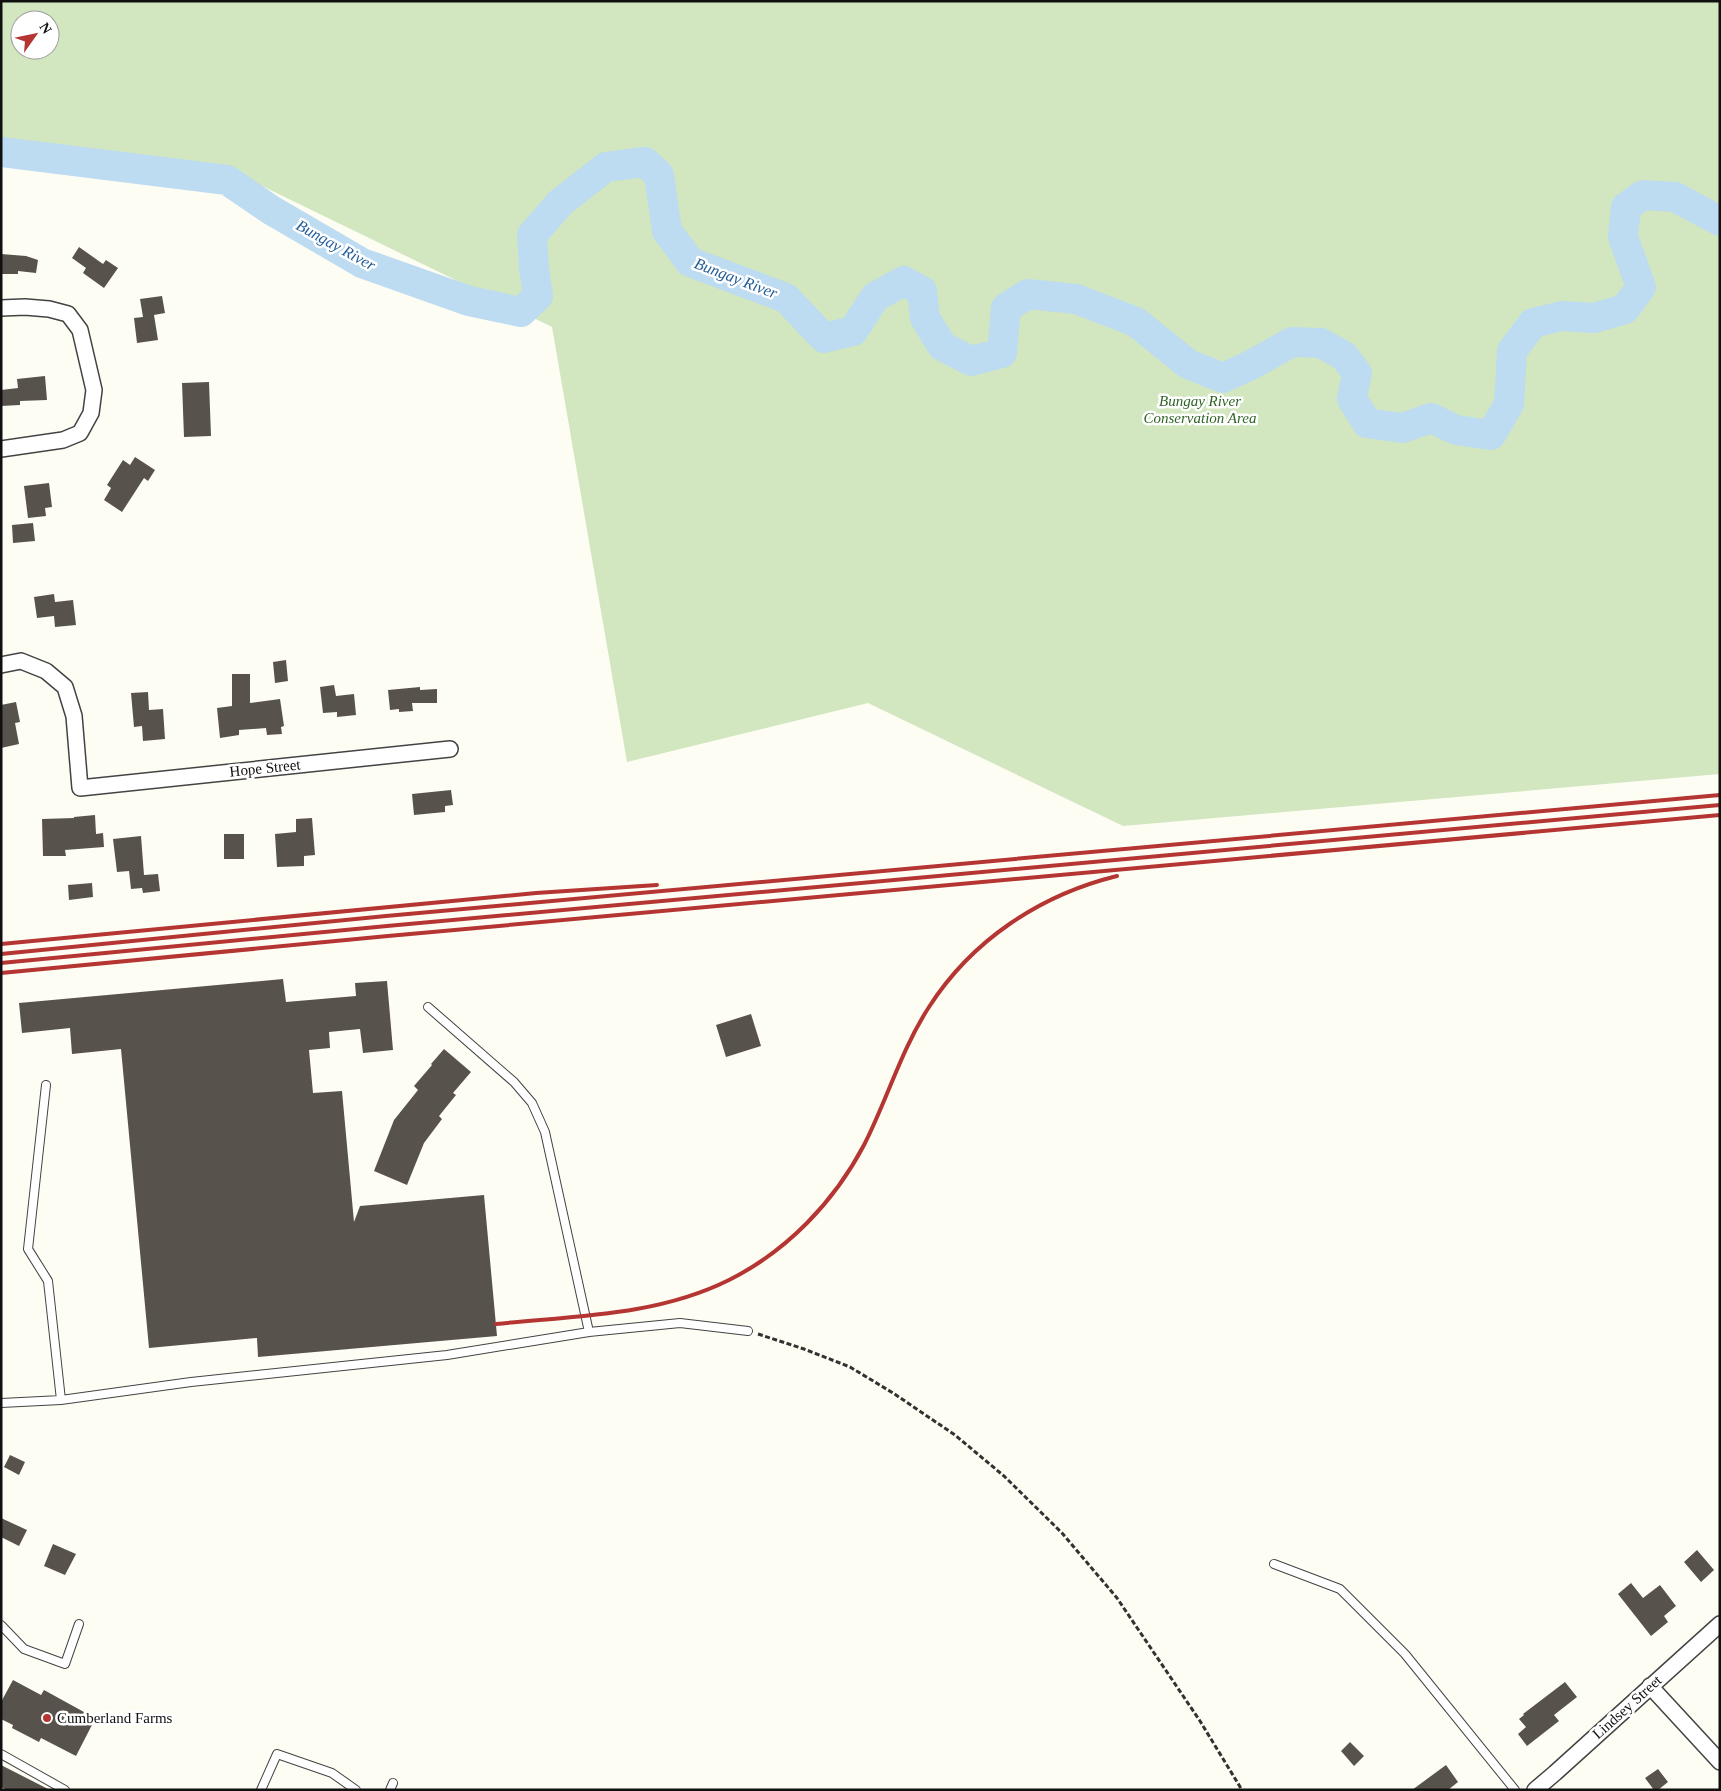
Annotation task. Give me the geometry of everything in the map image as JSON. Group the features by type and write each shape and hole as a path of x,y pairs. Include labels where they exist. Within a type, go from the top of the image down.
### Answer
{"street":[{"path":"1,308 49,309 68,314 80,330 94,390 91,413 80,433 62,440 1,449"},
{"name":"Hope Street","path":"1,665 21,662 46,671 65,687 74,716 80,788 450,749"},
{"name":"Lindsey Street","path":"1535,1790 1720,1624"},
{"path":"1650,1686 1720,1762"}],"lane":[{"path":"428,1007 514,1082 532,1103 545,1132 589,1332"},
{"path":"46,1085 28,1249 48,1281 61,1400"},
{"path":"1,1403 61,1400 191,1382 447,1355 589,1332 680,1323 748,1331"},
{"path":"1274,1564 1340,1589 1404,1654 1515,1790"},
{"path":"1,1625 24,1649 65,1664 80,1624"},
{"path":"1,1754 65,1790"},
{"path":"261,1790 277,1754 332,1773 356,1790"}],"path":[{"path":"748,1331 804,1348 850,1367 893,1393 955,1435 1004,1476 1062,1533 1117,1598 1200,1721 1242,1790"}],"green space":[{"name":"Bungay River Conservation Area","path":"1,1 1720,1 1720,774 1123,826 868,703 627,762 552,327 258,184 1,152"}],"building":[{"path":"79,247 103,264 106,260 118,268 104,288 83,273 86,268 72,258"},
{"path":"1,254 26,256 38,260 36,273 18,271 18,274 1,274"},
{"path":"162,296 165,313 154,315 158,340 137,343 134,318 143,317 140,299"},
{"path":"45,376 47,400 20,401 20,405 1,406 1,390 18,388 17,379"},
{"path":"209,382 211,436 184,437 182,383"},
{"path":"135,457 155,470 148,481 144,478 122,512 104,500 111,488 107,485 123,460 130,465"},
{"path":"49,483 52,507 45,508 46,516 28,518 24,486"},
{"path":"33,523 35,541 13,543 12,525"},
{"path":"54,594 55,602 73,600 76,625 55,627 54,616 37,618 34,597"},
{"path":"286,660 288,681 275,683 273,662"},
{"path":"232,674 250,674 250,703 280,699 284,726 281,727 282,734 267,735 266,728 239,730 239,735 220,738 217,708 232,706"},
{"path":"334,685 336,696 354,694 356,715 337,717 337,712 323,713 320,687"},
{"path":"420,687 420,690 437,689 437,703 412,703 413,711 399,712 399,709 390,710 388,690"},
{"path":"148,692 149,710 163,709 165,739 143,741 142,726 134,727 131,693"},
{"path":"16,702 20,722 15,723 19,744 1,748 1,705"},
{"path":"451,790 453,805 445,806 445,812 414,815 412,794"},
{"path":"95,815 96,834 103,833 104,847 65,850 66,856 43,856 42,819"},
{"path":"312,818 315,855 304,856 304,866 277,867 275,834 296,832 296,819"},
{"path":"224,834 244,834 244,859 224,859"},
{"path":"141,836 144,875 158,874 160,891 143,893 142,888 131,889 129,871 117,872 113,839"},
{"path":"92,883 93,897 69,900 68,885"},
{"path":"283,979 286,1002 356,996 355,983 387,981 393,1050 363,1053 360,1029 329,1032 330,1048 309,1050 313,1093 342,1091 354,1222 360,1206 484,1195 497,1336 258,1357 257,1338 149,1348 121,1049 72,1054 70,1028 22,1033 19,1003"},
{"path":"751,1014 761,1046 726,1057 716,1025"},
{"path":"444,1049 471,1072 453,1093 456,1095 439,1116 442,1119 424,1143 407,1185 374,1171 394,1120 418,1090 414,1086"},
{"path":"10,1455 25,1462 19,1475 4,1467"},
{"path":"1,1518 27,1530 19,1546 1,1537"},
{"path":"53,1544 76,1554 65,1575 44,1566"},
{"path":"1697,1550 1714,1570 1701,1582 1684,1562"},
{"path":"1631,1583 1643,1598 1660,1585 1676,1606 1664,1616 1668,1622 1651,1636 1618,1594"},
{"name":"Cumberland Farms","path":"13,1680 41,1695 44,1690 93,1717 91,1720 94,1721 76,1756 41,1738 39,1742 12,1728 13,1725 1,1719 1,1702"},
{"path":"1565,1682 1577,1697 1554,1715 1559,1721 1527,1746 1518,1734 1526,1727 1519,1719"},
{"path":"1350,1742 1364,1756 1354,1766 1341,1751"},
{"path":"1,1765 50,1790 7,1790 1,1787"},
{"path":"1446,1765 1458,1782 1448,1790 1412,1790"},
{"path":"1658,1769 1668,1782 1658,1790 1654,1790 1645,1778"}],"waterway":[{"name":"Bungay River","path":"1,152 227,180 271,210 362,263 469,301 521,312 538,296 532,235 561,202 606,167 645,162 659,175 667,231 690,262 786,298 824,338 853,331 875,297 904,281 922,291 925,318 942,346 971,361 1002,353 1006,308 1028,294 1076,299 1136,322 1188,364 1223,378 1292,342 1321,343 1344,356 1357,373 1352,399 1367,423 1402,428 1431,418 1456,430 1491,435 1509,404 1512,351 1533,323 1562,316 1594,318 1625,309 1641,287 1623,237 1626,207 1643,195 1675,197 1720,221"}],"railway":[{"path":"1,954 386,916 1720,795"},
{"path":"1,963 387,926 1720,805"},
{"path":"1,973 1720,815"},
{"path":"496,1324 585,1316 644,1308 673,1301 702,1292 729,1280 770,1255 807,1223 852,1166 872,1128 919,1023 946,983 966,961 987,941 1035,908 1089,884 1117,876"},
{"path":"1,944 536,893 657,885"}],"place":[{"name":"Cumberland Farms","path":"47,1718"}]}
